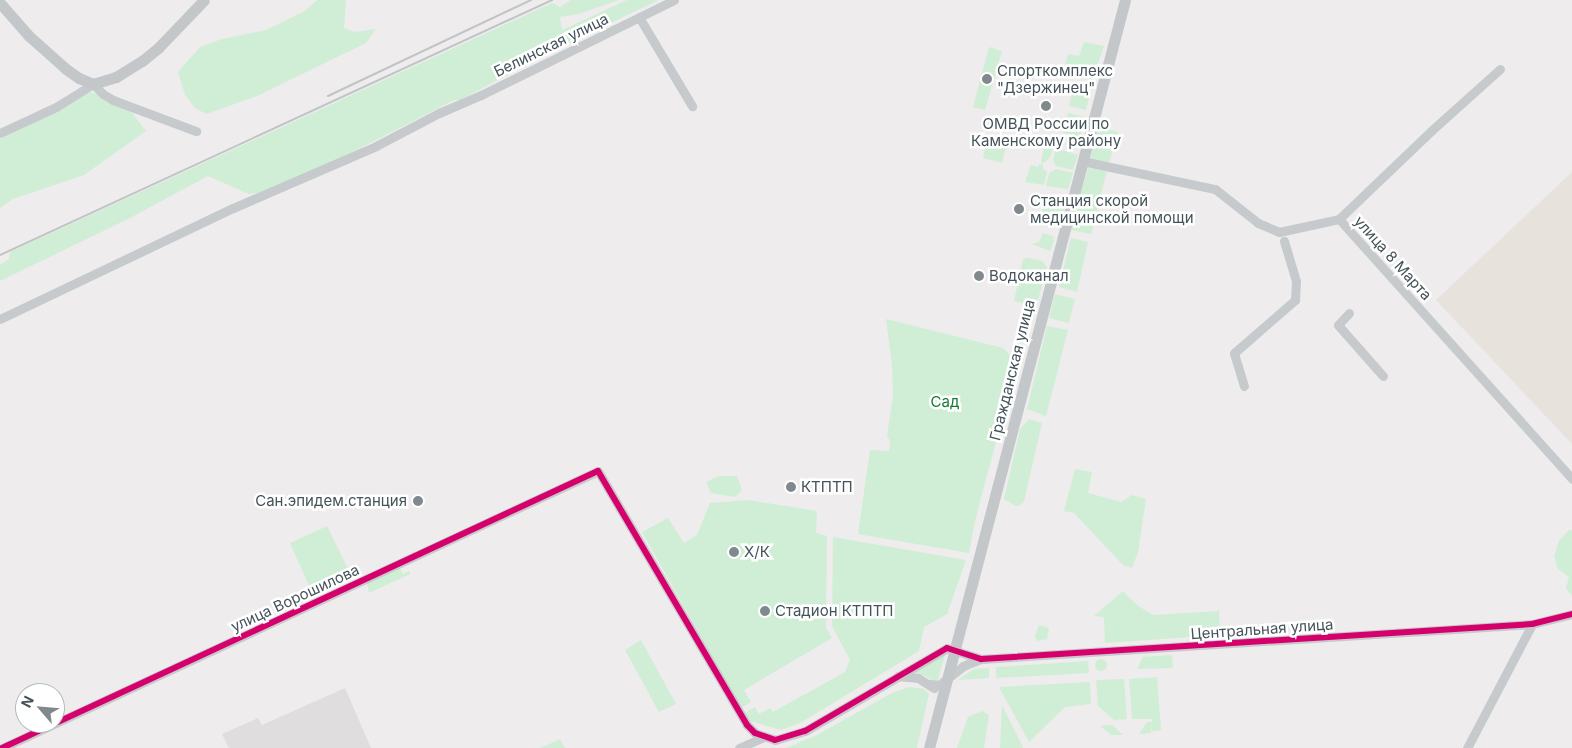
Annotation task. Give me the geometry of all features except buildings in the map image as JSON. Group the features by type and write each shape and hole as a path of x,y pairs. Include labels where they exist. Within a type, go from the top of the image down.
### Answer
{"main road":[{"path":"0,3 29,36 66,69 79,78 93,84 116,77 142,61 158,48 204,0"},
{"name":"Гражданская улица","path":"928,748 946,680 955,666 952,646 1125,0"}],"street":[{"name":"Белинская улица","path":"0,319 233,208 376,146 439,113 481,95 674,0"},
{"path":"640,17 692,106"},
{"name":"улица 8 Марта","path":"1500,69 1431,131 1339,219 1572,479"},
{"path":"0,133 56,107 93,84 103,94 113,100 196,131"},
{"path":"1082,161 1215,189 1258,223 1279,232 1339,219"},
{"path":"1244,386 1234,353 1295,300 1296,281 1284,241"},
{"path":"1349,313 1338,325 1383,376"},
{"name":"улица Ворошилова","path":"2,748 598,471 747,725 755,733 764,737"},
{"name":"Центральная улица","path":"952,646 968,657 981,659 1532,624 1572,614"},
{"path":"1467,748 1532,624"},
{"path":"738,748 764,737 780,739 805,732 952,646"},
{"path":"955,666 981,659"},
{"path":"898,676 918,678 930,684 942,694"},
{"path":"930,684 939,685 946,680"}],"shaded area":[{"path":"1572,172 1572,444 1436,300"},
{"path":"345,688 371,748 229,748 222,734 258,718 262,725"}],"green space":[{"path":"317,0 346,0 344,28 354,32 376,29 366,43 257,96 207,114 196,109 185,95 178,72 200,47 222,39 266,30 305,11"},
{"path":"571,0 619,0 579,14 560,17 562,30 627,0 659,0 532,60 530,63 460,100 454,100 337,160 266,192 249,194 208,176 130,218 0,281 0,265 9,259 10,252 552,3 560,7"},
{"path":"1084,42 1104,46 1092,81 1063,74 1068,54 1079,56"},
{"name":"Спорткомплекс \"Дзержинец\"","path":"989,47 1002,51 985,110 973,107"},
{"path":"1074,84 1091,88 1086,110 1069,106"},
{"path":"89,92 101,95 130,110 146,131 84,175 13,199 0,208 0,139"},
{"path":"1068,113 1085,117 1078,146 1067,143 1069,135 1063,133"},
{"path":"1098,127 1118,132 1109,163 1090,159"},
{"path":"993,136 1008,139 1002,163 983,158 987,139"},
{"path":"1044,146 1053,147 1050,158 1044,163 1041,162"},
{"path":"1056,148 1078,155 1073,170 1056,166 1053,160"},
{"path":"1039,164 1043,164 1043,169 1047,172 1044,185 1025,182 1031,165 1039,167"},
{"path":"1088,168 1107,171 1091,234 1070,230"},
{"path":"1056,169 1073,173 1068,189 1046,186 1049,173"},
{"path":"1046,195 1068,197 1059,228 1039,223"},
{"path":"1043,233 1053,236 1054,241 1050,251 1032,244 1039,242"},
{"path":"1071,238 1088,242 1077,292 1059,287"},
{"path":"1028,258 1042,261 1047,267 1038,300 1031,305 1014,301 1023,259"},
{"path":"1055,294 1075,299 1069,323 1049,318"},
{"name":"Сад","path":"886,319 1003,348 1012,357 1016,366 975,521 969,553 858,534 870,450 889,451 890,441 887,436 893,395 892,365"},
{"path":"1047,326 1068,330 1046,416 1027,409"},
{"path":"1029,419 1042,423 1024,501 1021,505 1016,506 1004,499 1020,429"},
{"path":"1075,469 1092,472 1088,493 1121,502 1132,495 1146,499 1138,552 1132,568 1123,565 1074,513 1064,511"},
{"path":"719,476 737,476 742,490 735,497 711,493 706,482"},
{"path":"747,500 817,511 816,533 827,536 826,628 832,638 744,690 751,702 741,708 642,532 668,518 684,543 697,535 710,503"},
{"path":"327,526 352,577 313,595 290,543"},
{"path":"1572,530 1572,596 1566,588 1569,577 1558,569 1554,556 1559,541 1568,531"},
{"path":"833,537 966,560 947,614 924,627 919,651 800,723 781,730 750,721 745,713 755,707 759,714 770,708 773,712 845,672 850,660 832,626"},
{"path":"400,568 403,574 409,571 410,574 369,593 367,583"},
{"path":"1122,592 1138,606 1154,615 1219,611 1220,635 1105,643 1104,617 1094,616"},
{"path":"1039,625 1049,628 1047,639 1037,641 1035,637"},
{"path":"641,640 676,704 659,712 625,650"},
{"path":"945,655 937,683 925,676 911,673"},
{"path":"1172,655 1173,668 1137,669 1143,657"},
{"path":"1099,659 1103,659 1107,665 1103,671 1099,671 1095,667 1095,663"},
{"path":"1088,661 1089,673 996,678 996,667"},
{"path":"989,668 989,678 958,680 974,669"},
{"path":"1157,677 1161,730 1152,731 1152,724 1151,733 1139,734 1147,722 1152,722 1152,719 1132,719 1129,679"},
{"path":"1124,679 1127,719 1114,720 1098,706 1096,680"},
{"path":"1090,682 1091,704 1065,707 1029,742 999,687"},
{"path":"909,687 924,689 929,694 917,748 786,748 817,735 892,693"},
{"path":"1002,705 1023,747 1023,748 1000,748"},
{"path":"982,711 989,715 984,748 957,748 968,717"},
{"path":"1112,725 1123,735 1111,735 1100,726"},
{"path":"560,739 565,748 540,748 556,741"}],"railway":[{"path":"328,96 531,0"},
{"path":"0,255 552,0"}],"cycle path":[{"path":"2,748 598,471 747,725 755,733 775,740 805,731 947,648 981,659 1532,624 1572,614"}],"place":[{"name":"Спорткомплекс \"Дзержинец\"","path":"987,79"},
{"name":"ОМВД России по Каменскому району","path":"1046,106"},
{"name":"Станция скорой медицинской помощи","path":"1019,209"},
{"name":"Водоканал","path":"979,276"},
{"name":"КТПТП","path":"791,487"},
{"name":"Сан.эпидем.станция","path":"418,501"},
{"name":"Х/К","path":"734,552"},
{"name":"Стадион КТПТП","path":"765,611"}]}
